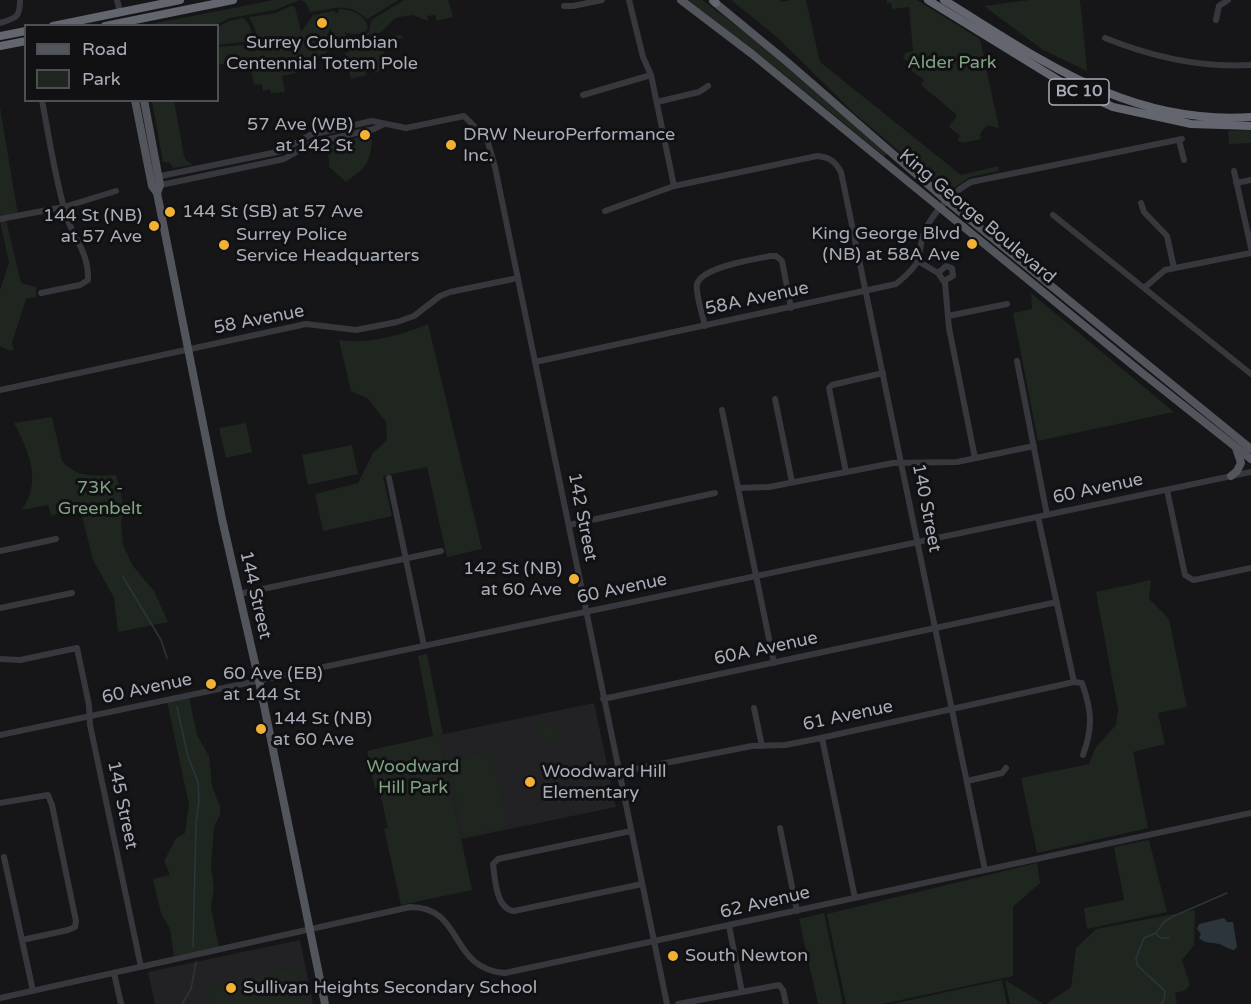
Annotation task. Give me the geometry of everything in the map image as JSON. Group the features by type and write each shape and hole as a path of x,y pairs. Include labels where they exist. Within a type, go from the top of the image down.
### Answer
{"highway":[{"path":"63,24 180,0"},
{"path":"123,24 233,0"},
{"name":"BC 10","path":"928,0 1071,88 1113,107 1191,124 1251,126"},
{"name":"BC 10","path":"944,0 1055,68 1111,95 1138,104 1184,114 1251,117"},
{"path":"0,36 24,31"},
{"path":"0,46 24,41"}],"main road":[{"name":"King George Boulevard","path":"681,0 1251,449"},
{"name":"King George Boulevard","path":"714,1 786,62 944,205 1141,372 1251,459"},
{"path":"120,12 123,24"},
{"name":"144 Street","path":"135,102 155,184 325,1004"},
{"name":"144 Street","path":"144,102 155,184"},
{"path":"1231,476 1241,463 1235,447"}],"street":[{"path":"0,23 17,16 20,12 20,0"},
{"path":"117,0 120,12"},
{"path":"564,6 602,0"},
{"path":"605,211 674,186 651,75 643,57 629,0"},
{"path":"1216,20 1219,6 1228,0"},
{"path":"1105,38 1163,58 1197,64 1251,65"},
{"path":"583,95 651,75"},
{"path":"657,102 699,93 708,86"},
{"path":"41,293 80,285 88,280 85,254 64,207 42,102"},
{"name":"142 Street","path":"155,184 284,159 312,143 374,129 385,124 406,128 464,116 478,128 490,144 667,1004"},
{"path":"975,458 948,316 944,281 938,273 918,261 924,232 958,189 971,182 1181,139 1184,160"},
{"name":"140 Street","path":"674,186 817,156 826,157 834,162 841,172 985,870"},
{"path":"1144,288 1160,273 1174,268 1251,250 1234,171"},
{"path":"1236,183 1251,180"},
{"path":"0,219 64,207 116,191"},
{"path":"1141,203 1144,213 1167,236 1174,268"},
{"path":"1053,215 1251,374"},
{"path":"705,326 697,288 699,280 729,265 776,256 782,261 791,308"},
{"name":"58A Avenue","path":"535,362 896,284 918,261"},
{"path":"938,273 946,267 952,268 954,274 944,281"},
{"name":"58 Avenue","path":"0,390 306,324 356,330 397,322 414,316 440,296 450,292 518,278"},
{"path":"948,316 1007,304"},
{"path":"1017,361 1047,515"},
{"path":"846,472 830,386 883,373"},
{"path":"775,399 792,482"},
{"path":"722,410 774,663"},
{"path":"738,488 769,487 902,462 957,462 1034,446"},
{"name":"60 Avenue","path":"0,735 1251,472"},
{"path":"389,478 424,646"},
{"path":"1167,490 1184,572 1189,578 1199,579 1251,568"},
{"path":"569,525 715,493"},
{"path":"1038,517 1074,682"},
{"path":"0,551 56,539"},
{"path":"239,594 441,551"},
{"path":"0,608 72,593"},
{"name":"60A Avenue","path":"603,699 1057,602"},
{"name":"145 Street","path":"0,659 20,660 77,648 90,725 141,967"},
{"name":"61 Avenue","path":"619,772 762,746 785,745 822,738 1074,682 1082,683 1091,725 1091,734 1083,755"},
{"path":"754,708 762,746"},
{"path":"822,738 855,898"},
{"path":"967,781 1002,773 1006,768"},
{"path":"0,803 48,795 76,921 75,927 68,930 22,940"},
{"name":"62 Avenue","path":"0,998 418,907 426,909 445,921 452,928 464,952 478,965 489,971 505,973 1251,813"},
{"path":"780,828 797,911"},
{"path":"631,831 494,861 493,867 502,905 507,910 514,911 642,884"},
{"path":"4,857 33,991"},
{"path":"729,926 742,992"},
{"path":"114,973 121,1004"},
{"path":"678,1004 779,985 783,990 786,1004"}],"shaded area":[{"name":"Woodward Hill Elementary","path":"594,703 616,807 461,839 439,735"},
{"path":"1224,918 1227,922 1233,922 1237,947 1234,950 1199,938 1201,934 1197,929 1199,924"},
{"name":"Sullivan Heights Secondary School","path":"300,940 313,1004 155,1004 148,972"}],"green space":[{"path":"274,0 300,0 275,10 230,18 217,24 151,24"},
{"path":"301,0 399,0 367,19 346,8 310,12 306,3"},
{"path":"404,0 448,0 453,17 437,21 435,15 427,16 428,21 413,15 399,17 380,33 357,37 369,32 373,19"},
{"path":"688,0 702,0 758,42 888,153 884,156"},
{"path":"731,0 779,0 783,2 806,0 820,62 961,175 998,166 999,171 970,177 948,192 856,115 778,38"},
{"name":"Alder Park","path":"887,0 917,0 980,39 999,128 987,125 980,134 981,139 962,143 957,140 960,136 949,127 957,115 921,85 924,80 908,68 910,63 903,58 905,53 913,51 909,7 892,9 891,3 887,3"},
{"path":"1030,0 1080,0 1087,71 1043,50 984,6"},
{"path":"291,6 295,7 301,32 313,15 334,11 337,14 339,9 357,14 367,23 368,28 357,34 345,32 346,40 340,46 334,42 331,29 329,30 331,45 323,57 298,63 296,73 282,76 285,92 271,93 270,89 263,91 262,84 254,85 249,59 219,65 219,47 243,45 258,48 255,28 249,17 276,13"},
{"path":"243,18 251,29 252,43 219,45 219,26 229,21"},
{"path":"400,35 403,38 381,43 388,67 384,68 383,65 379,65 380,71 374,73 372,62 364,64 366,75 351,79 345,53 349,52 349,48 359,43 360,48 380,44 379,39"},
{"path":"152,102 174,102 184,156 193,165 173,168 170,163 163,162"},
{"path":"0,107 18,215 1,218 0,214"},
{"path":"1251,130 1251,143 1229,144 1228,131"},
{"path":"368,135 372,140 368,160 346,182 329,167 328,145"},
{"path":"6,220 21,283 36,287 36,297 26,299 12,343 14,350 10,351 0,346 0,290 9,263 0,221"},
{"path":"1031,293 1174,412 1038,441 1013,313 1032,309"},
{"path":"428,324 482,549 447,557 427,467 383,476 392,516 323,531 315,494 358,483 373,453 387,440 386,422 367,398 351,391 339,340 360,341 384,338"},
{"name":"73K - Greenbelt","path":"52,417 62,461 68,467 87,475 116,475 125,509 121,522 123,545 133,566 154,591 168,622 118,632 114,598 93,560 80,508 51,516 48,505 22,510 28,499 32,476 28,455 14,423"},
{"path":"246,423 252,452 226,458 219,428"},
{"path":"352,445 358,474 308,485 302,455"},
{"path":"1151,580 1149,599 1169,619 1187,707 1158,713 1165,744 1133,752 1148,828 1037,853 1021,778 1089,764 1096,747 1116,725 1118,710 1096,592"},
{"name":"Woodward Hill Park","path":"427,654 443,734 439,735 472,890 401,905 384,829 388,828 379,788 375,788 367,751 433,736 418,656"},
{"path":"189,697 197,735 209,756 212,786 220,807 220,815 214,827 211,867 214,887 211,908 219,947 174,956 170,929 161,913 153,879 170,875 164,861 176,838 185,833 189,805 167,701"},
{"path":"544,723 562,732 557,742 531,729"},
{"path":"491,752 508,826 465,836 448,761"},
{"path":"1149,840 1167,912 1087,929 1084,908 1124,900 1114,847"},
{"path":"1037,863 1040,883 1013,907 1013,976 882,1004 846,1004 827,914"},
{"path":"1195,910 1194,945 1182,960 1190,985 1186,990 1175,993 1177,1004 1046,1004 1071,987 1076,948 1096,929"},
{"path":"824,913 843,1004 818,1004 799,919"},
{"path":"296,968 304,1004 211,1004 208,988"},
{"path":"1002,980 1007,1004 892,1004"},
{"path":"1005,980 1044,1004 1010,1004"}],"waterway":[{"path":"123,577 161,640 167,658"},
{"path":"177,707 188,757 198,782 193,947"},
{"path":"1161,1004 1165,991 1137,965 1136,958 1144,938 1156,933 1164,922 1174,916 1227,893"},
{"path":"1156,934 1161,938 1169,938"},
{"path":"182,1004 191,989 196,962"}],"place":[{"name":"Surrey Columbian Centennial Totem Pole","path":"322,23"},
{"name":"57 Ave (WB) at 142 St","path":"365,135"},
{"name":"DRW NeuroPerformance Inc.","path":"451,145"},
{"name":"144 St (SB) at 57 Ave","path":"170,212"},
{"name":"144 St (NB) at 57 Ave","path":"154,226"},
{"name":"King George Blvd (NB) at 58A Ave","path":"972,244"},
{"name":"Surrey Police Service Headquarters","path":"224,245"},
{"name":"142 St (NB) at 60 Ave","path":"574,579"},
{"name":"60 Ave (EB) at 144 St","path":"211,684"},
{"name":"144 St (NB) at 60 Ave","path":"261,729"},
{"name":"Woodward Hill Elementary","path":"530,782"},
{"name":"South Newton","path":"673,956"},
{"name":"Sullivan Heights Secondary School","path":"231,988"}]}
